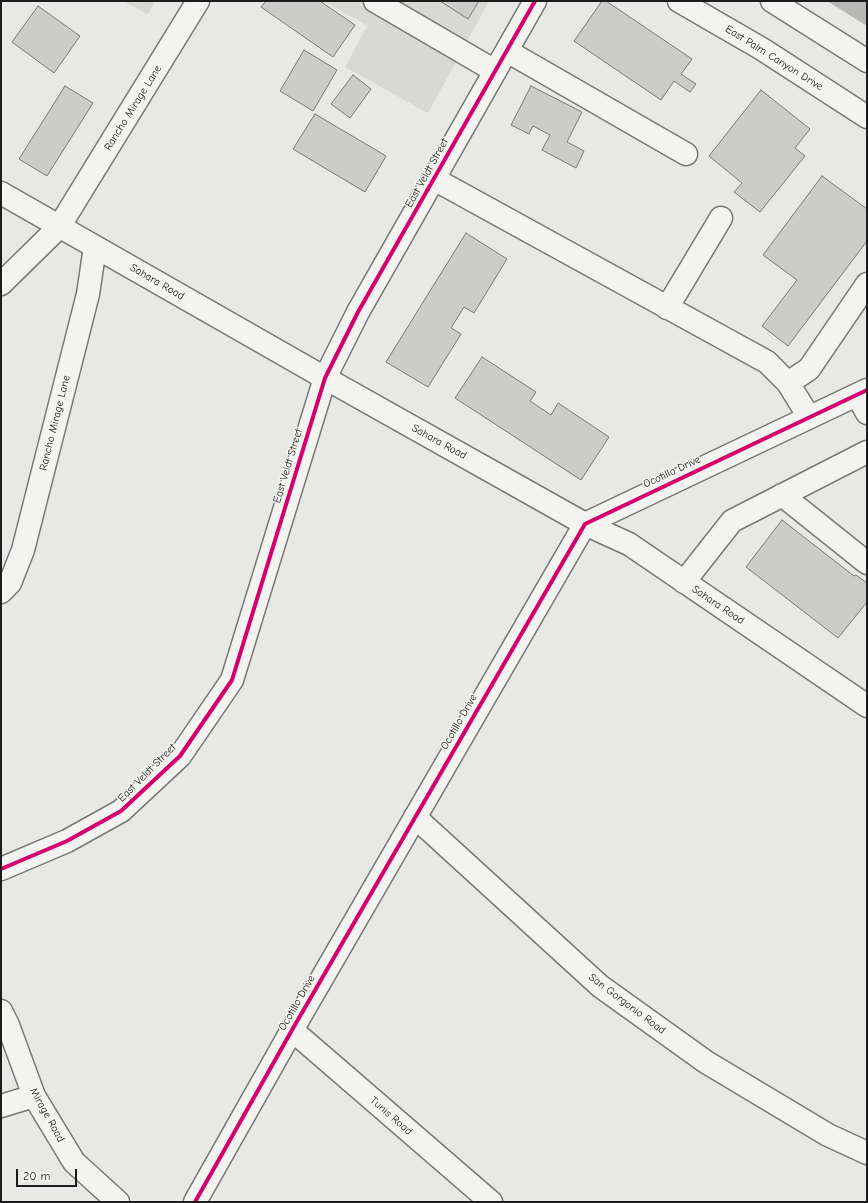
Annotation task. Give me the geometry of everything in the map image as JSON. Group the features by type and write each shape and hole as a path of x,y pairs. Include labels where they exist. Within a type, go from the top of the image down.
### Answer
{"street":[{"name":"Rancho Mirage Lane","path":"1,284 59,227 198,1"},
{"name":"East Veldt Street","path":"1,869 67,841 121,811 180,756 232,680 325,378 358,312 535,1"},
{"name":"East Palm Canyon Drive","path":"679,1 762,49 867,117"},
{"path":"772,1 867,61"},
{"path":"382,5 495,71"},
{"path":"507,51 686,154"},
{"path":"434,179 767,362 788,383 809,417"},
{"name":"Sahara Road","path":"1,193 585,524 629,544 867,706"},
{"path":"667,308 721,218"},
{"name":"Rancho Mirage Lane","path":"1,592 10,583 23,550 88,294 95,247"},
{"path":"788,383 809,368 867,284"},
{"name":"Ocotillo Drive","path":"195,1202 292,1030 585,524 809,417 864,399"},
{"path":"684,582 732,521 867,452"},
{"path":"782,495 867,563"},
{"name":"San Gorgonio Road","path":"415,817 600,986 706,1062 828,1135 867,1153"},
{"name":"Mirage Road","path":"1,1012 8,1025 34,1096 74,1162 118,1202"},
{"name":"Tunis Road","path":"292,1030 491,1202"},
{"path":"1,1106 34,1096"}],"shaded area":[{"path":"123,1 155,1 148,14"},
{"path":"324,1 489,1 428,113 345,67 367,26"},
{"path":"827,1 867,1 867,26"}],"building":[{"path":"266,1 320,1 355,25 333,57 261,7"},
{"path":"440,1 479,1 468,19"},
{"path":"602,1 606,1 692,59 681,74 696,84 690,92 674,81 661,100 574,41"},
{"path":"38,6 80,36 54,73 12,42"},
{"path":"304,50 337,70 313,111 280,91"},
{"path":"353,75 371,89 350,118 331,104"},
{"path":"65,86 93,103 47,176 19,159"},
{"path":"531,86 582,112 567,142 584,151 576,168 542,150 550,135 533,126 529,134 511,125"},
{"path":"761,90 810,129 795,148 805,156 760,212 734,192 742,183 709,156"},
{"path":"315,114 386,156 365,192 293,149"},
{"path":"822,176 867,209 867,241 788,346 762,326 797,280 763,255"},
{"path":"466,233 507,259 474,313 464,307 451,328 461,334 428,387 386,362"},
{"path":"482,357 536,392 530,401 551,415 558,403 609,437 581,480 455,398"},
{"path":"782,520 854,576 856,575 867,583 867,602 838,638 746,567"}],"cycle path":[{"path":"1,869 67,841 121,811 180,756 232,680 325,378 358,312 535,1"},
{"path":"195,1202 292,1030 585,524 867,390"}]}
